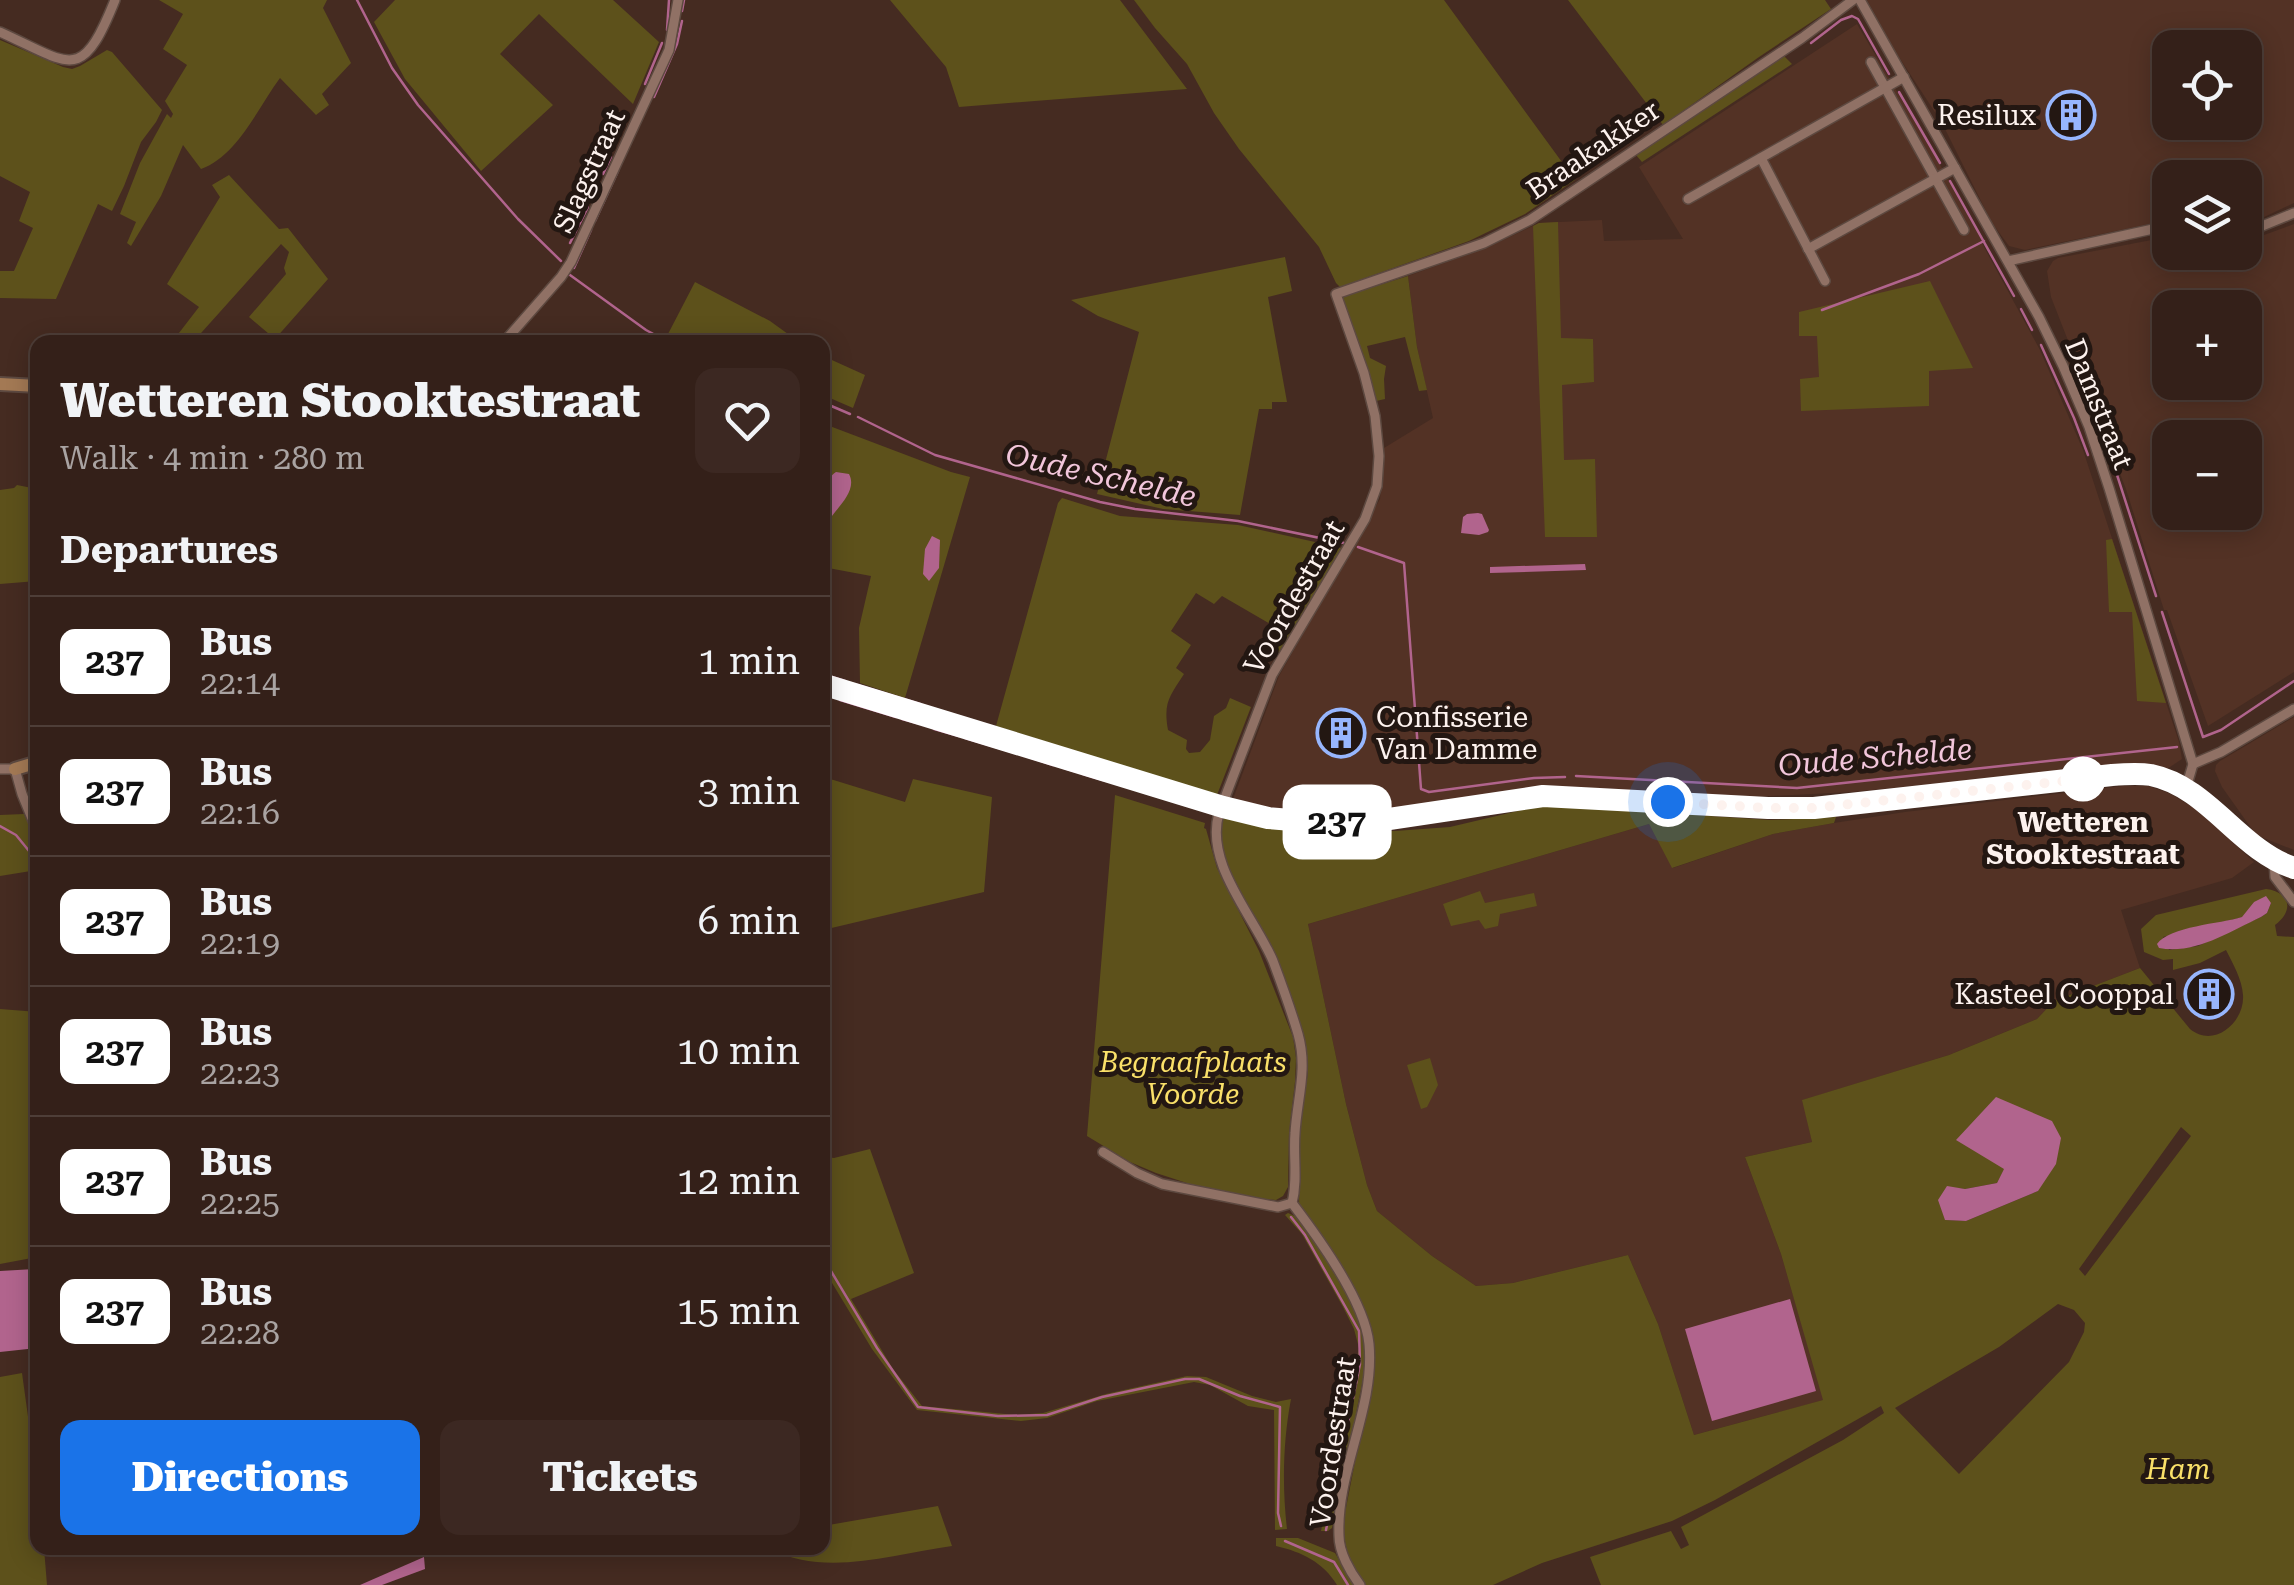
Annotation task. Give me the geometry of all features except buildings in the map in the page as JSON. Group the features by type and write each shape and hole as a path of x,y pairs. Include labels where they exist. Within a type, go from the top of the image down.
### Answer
{"street":[{"path":"0,32 62,61 78,59 101,36 116,0"},
{"name":"Slagstraat","path":"510,335 561,278 570,262 669,50 678,0"},
{"name":"Damstraat","path":"1856,0 1904,77 2047,334 2088,428 2193,764"},
{"name":"Braakakker","path":"1336,294 1484,243 1530,220 1856,0"},
{"path":"1871,62 1964,230"},
{"path":"1688,199 1904,77"},
{"path":"1760,158 1825,281"},
{"path":"1808,249 1955,168"},
{"path":"2262,226 2294,213"},
{"path":"2008,261 2152,230"},
{"name":"Voordestraat","path":"1336,294 1375,416 1379,456 1376,486 1365,519 1272,675 1216,826 1223,867 1272,960 1298,1036 1302,1086 1294,1136 1292,1202 1348,1287 1367,1330 1368,1375 1338,1538 1360,1585"},
{"path":"0,384 30,386"},
{"path":"830,686 1268,818 1369,822 1543,796 1814,808 2128,774 2154,776 2186,788 2274,860 2294,868"},
{"path":"2186,788 2193,764 2294,709"},
{"path":"0,769 30,764"},
{"path":"15,768 30,815"},
{"path":"2274,860 2275,877 2294,902"},
{"path":"1104,1152 1162,1184 1278,1207 1292,1202"}],"shaded area":[{"path":"1867,0 2294,0 2294,203 2262,218 2262,160 2152,160 2152,223 2025,250 2009,246 1992,223 1942,123"},
{"path":"1857,24 1975,224 2040,350 2083,450 2182,759 2167,769 2124,765 1852,792 1751,797 1547,786 1330,817 1268,809 1233,799 1279,676 1380,499 1384,448 1433,418 1417,347 1408,276 1486,248 1539,223 1602,220 1604,241 1683,239 1639,167"},
{"path":"2294,224 2294,672 2208,726 2164,610 2126,489 2051,297 2047,271 2058,258 2152,240 2152,270 2262,270 2262,236"},
{"path":"836,472 849,474 851,480 847,496 832,516 830,516 830,478"},
{"path":"1482,514 1488,532 1461,533 1463,517"},
{"path":"932,536 940,540 939,568 929,581 923,574 925,549"},
{"path":"1585,564 1586,570 1490,573 1490,567"},
{"path":"2294,717 2294,850 2256,835 2215,771 2220,761"},
{"path":"2148,786 2169,793 2198,810 2254,862 2232,878 2121,910 2140,968 2054,1001 2037,1019 1949,1055 1803,1100 1812,1142 1745,1157 1781,1254 1824,1400 1694,1435 1658,1324 1628,1255 1513,1283 1476,1286 1377,1211 1346,1104 1308,924 1649,824 1673,868 1773,834 1905,812"},
{"path":"2266,896 2271,903 2267,913 2224,935 2185,948 2159,948 2157,944 2184,929 2242,917 2254,902"},
{"path":"1996,1097 2052,1121 2061,1138 2056,1164 2038,1191 1966,1221 1945,1220 1938,1200 1947,1186 1965,1189 1997,1183 2004,1169 1956,1140"},
{"path":"30,1269 30,1349 0,1352 0,1271"},
{"path":"1790,1299 1816,1391 1712,1421 1685,1329"},
{"path":"424,1557 425,1569 382,1585 360,1585"}],"green space":[{"path":"159,0 327,0 323,8 351,63 322,94 329,105 316,115 280,78 246,130 214,162 201,169 183,145 161,196 131,246 127,243 136,222 120,214 140,163 167,114 171,118 173,114 165,101 187,65 163,49 183,14"},
{"path":"395,0 613,0 659,42 633,104 539,14 500,54 553,105 481,171 405,79 374,22"},
{"path":"890,0 1120,0 1187,89 959,107 946,67"},
{"path":"1134,0 1444,0 1575,180 1525,214 1469,241 1340,287 1319,247 1239,149 1187,64"},
{"path":"1568,0 1825,0 1831,9 1663,125"},
{"path":"0,40 72,69 107,50 112,52 162,110 141,142 112,211 98,204 56,299 0,298 0,271 14,271 33,228 19,221 30,192 0,176"},
{"path":"1784,56 1792,64 1642,162 1636,155"},
{"path":"229,175 279,229 288,228 328,279 279,335 270,335 249,317 286,274 289,252 281,244 199,335 177,335 199,307 167,284 220,197 212,185"},
{"path":"1558,222 1561,338 1593,339 1594,382 1562,385 1564,460 1595,459 1597,537 1545,537 1533,226"},
{"path":"1285,257 1292,291 1268,297 1287,402 1272,402 1272,409 1259,409 1240,515 1163,509 1097,494 1139,332 1071,300"},
{"path":"1408,276 1427,390 1419,391 1405,337 1367,346 1370,358 1386,366 1385,399 1376,401 1341,297"},
{"path":"1930,281 1973,368 1929,371 1929,406 1801,411 1800,379 1819,377 1817,336 1799,336 1799,312"},
{"path":"695,282 789,335 670,335"},
{"path":"830,359 865,375 853,408 830,398"},
{"path":"830,426 970,477 905,698 860,683 859,628 871,576 830,568 830,513 844,497 830,484"},
{"path":"30,488 30,582 0,584 0,490"},
{"path":"1062,498 1120,516 1238,525 1342,548 1274,660 1262,655 1277,628 1222,596 1214,604 1196,593 1171,631 1191,645 1176,668 1184,674 1171,694 1166,713 1168,730 1187,740 1189,753 1200,752 1210,740 1214,716 1226,708 1230,698 1251,707 1217,795 996,726"},
{"path":"2112,539 2166,703 2137,701 2132,612 2109,612 2106,540"},
{"path":"830,779 905,802 913,779 992,797 984,892 830,928"},
{"name":"Begraafplaats Voorde","path":"1115,795 1205,823 1217,868 1259,951 1293,1037 1296,1058 1288,1187 1276,1200 1193,1185 1156,1173 1087,1136"},
{"name":"Ham","path":"1543,805 1770,820 1836,817 1834,823 1773,834 1672,868 1649,824 1308,924 1346,1104 1377,1211 1476,1286 1513,1283 1628,1255 1658,1324 1694,1435 1823,1400 1781,1254 1745,1157 1812,1142 1802,1100 1949,1055 2037,1019 2054,1001 2140,968 2190,1029 2209,1036 2218,1034 2239,1015 2243,995 2226,950 2173,970 2173,959 2163,960 2144,952 2141,929 2156,915 2266,889 2281,894 2287,908 2275,925 2277,936 2294,937 2294,1585 1601,1585 1590,1557 1671,1531 1681,1549 1689,1545 1681,1527 1843,1440 1884,1413 1881,1406 1672,1521 1542,1563 1493,1585 1364,1585 1348,1553 1344,1518 1372,1375 1370,1326 1350,1284 1299,1205 1300,1121 1308,1073 1303,1033 1276,960 1227,865 1221,848 1221,828 1224,816 1297,832 1450,827","holes":["2254,902 2271,903 2261,917 2198,946 2169,950 2163,937 2243,917","2181,1127 2191,1136 2085,1276 2079,1269","2005,1168 2038,1191 1966,1221 1945,1220 1947,1187 1965,1189 1997,1183","2058,1304 2074,1310 2085,1323 2069,1362 1959,1474 1895,1408 1999,1347"]},
{"path":"24,814 30,826 30,871 0,876 0,815"},
{"path":"1480,891 1485,903 1534,893 1537,906 1500,914 1498,926 1485,929 1479,920 1451,926 1443,904"},
{"path":"0,1009 30,1011 30,1258 0,1264"},
{"path":"1430,1058 1438,1085 1427,1107 1421,1109 1407,1065"},
{"path":"870,1149 914,1273 851,1299 893,1369 922,1406 1016,1415 1043,1413 1187,1376 1206,1377 1276,1402 1291,1399 1284,1464 1287,1529 1275,1530 1274,1410 1248,1406 1210,1385 1194,1382 1021,1421 917,1410 872,1349 830,1280 830,1158"},
{"path":"1285,1215 1297,1217 1343,1288 1365,1341 1362,1383 1332,1528 1328,1531 1321,1531 1359,1348 1343,1307 1302,1234"},
{"path":"22,1373 30,1431 30,1555 45,1555 47,1585 0,1585 0,1377"},
{"path":"938,1506 952,1546 836,1563 785,1555 830,1555 830,1525"},
{"path":"1276,1538 1298,1538 1335,1553 1354,1585 1337,1585 1311,1559 1276,1546"}],"waterway":[{"name":"Oude Schelde","path":"357,0 392,68 418,105 518,219 561,261"},
{"path":"667,30 669,0"},
{"path":"682,11 684,0"},
{"path":"1811,43 1852,16 1858,19 1889,74"},
{"path":"654,97 677,44 682,21"},
{"path":"645,84 662,43"},
{"path":"1899,92 1940,163"},
{"path":"603,174 611,157"},
{"path":"595,221 618,171"},
{"path":"1950,181 2014,296"},
{"path":"570,243 588,207"},
{"path":"574,268 591,230"},
{"path":"1822,310 1919,274 1984,241"},
{"name":"Oude Schelde","path":"570,275 655,335"},
{"path":"2021,309 2032,330"},
{"path":"2041,345 2088,455"},
{"name":"Oude Schelde","path":"830,405 850,414"},
{"name":"Oude Schelde","path":"858,417 935,455 1100,502 1238,521 1344,543"},
{"path":"2106,451 2109,450 2156,596"},
{"name":"Oude Schelde","path":"1358,547 1404,563 1421,789 1429,792 1565,777"},
{"path":"2162,612 2203,737 2221,730 2294,681"},
{"path":"830,676 845,681"},
{"path":"857,685 920,704"},
{"path":"840,700 896,717"},
{"path":"902,719 917,723"},
{"path":"934,729 959,736"},
{"path":"965,738 1016,753"},
{"name":"Oude Schelde","path":"1576,776 1797,788 2177,747"},
{"path":"1029,757 1053,765"},
{"path":"1064,768 1074,771"},
{"path":"1083,774 1103,780"},
{"path":"0,826 16,835 30,852"},
{"path":"1291,1217 1359,1331 1360,1364 1326,1530"},
{"path":"830,1269 918,1407 998,1416 1047,1415 1102,1397 1185,1379 1199,1379 1280,1407 1281,1526"},
{"path":"1285,1541 1334,1562 1348,1585"}],"bus line":[{"name":"237","path":"830,686 1268,818 1369,822 1543,796 1814,808 2143,774 2186,788 2265,855 2294,868"}],"place":[{"name":"Resilux","path":"2071,115"},
{"name":"Confisserie Van Damme","path":"1341,733"},
{"name":"Wetteren Stooktestraat","path":"2083,779"},
{"name":"Kasteel Cooppal","path":"2209,994"}],"route":[{"path":"1668,802 1814,808 2083,779"}]}
